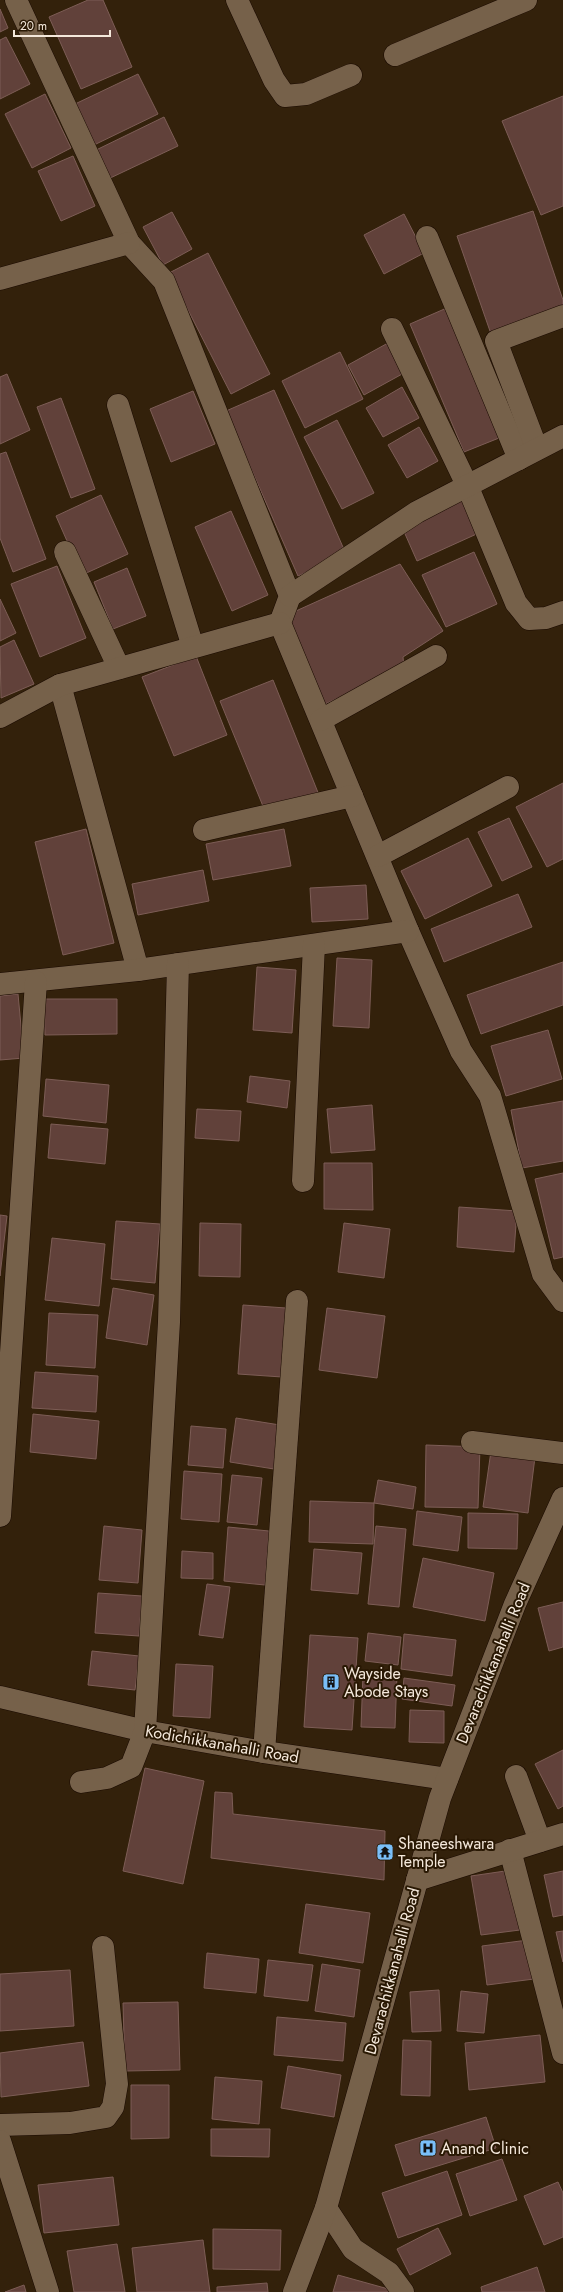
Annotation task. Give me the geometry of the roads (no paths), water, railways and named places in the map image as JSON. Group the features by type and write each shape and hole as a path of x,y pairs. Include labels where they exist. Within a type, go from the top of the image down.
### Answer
{"street":[{"path":"16,0 130,243 164,281 290,596"},
{"path":"237,0 274,80 285,96 306,94 351,75"},
{"path":"395,55 498,5 526,0"},
{"path":"427,237 528,454"},
{"path":"0,278 130,243"},
{"path":"528,454 496,341 563,316"},
{"path":"392,329 467,485 516,603 529,619 546,618 563,612"},
{"path":"118,405 193,647"},
{"path":"563,436 417,512 290,596 280,623 408,931 461,1051 490,1096 543,1274 563,1301"},
{"path":"65,552 119,668"},
{"path":"0,717 60,685 280,623"},
{"path":"321,720 436,656"},
{"path":"60,685 138,970"},
{"path":"378,856 508,787"},
{"path":"204,830 352,796"},
{"path":"0,984 36,982 138,970 408,931"},
{"path":"303,1181 314,945"},
{"path":"81,1782 107,1778 131,1767 145,1731 169,1322 178,964"},
{"path":"0,1516 36,982"},
{"path":"264,1752 297,1301"},
{"path":"472,1442 563,1453"},
{"name":"Devarachikkanahalli Road","path":"294,2292 326,2208 417,1880 447,1779 515,1604 563,1498"},
{"name":"Kodichikkanahalli Road","path":"0,1697 145,1731 264,1752 447,1779"},
{"path":"516,1776 540,1841"},
{"path":"417,1880 563,1834"},
{"path":"510,1850 563,2053"},
{"path":"0,2125 70,2123 92,2120 106,2117 113,2107 117,2084 103,1947"},
{"path":"0,2141 48,2292"},
{"path":"326,2208 353,2249 389,2273 404,2292"}],"place":[{"name":"Wayside Abode Stays","path":"331,1682"},
{"name":"Shaneeshwara Temple","path":"385,1852"},
{"name":"Anand Clinic","path":"428,2148"}]}
